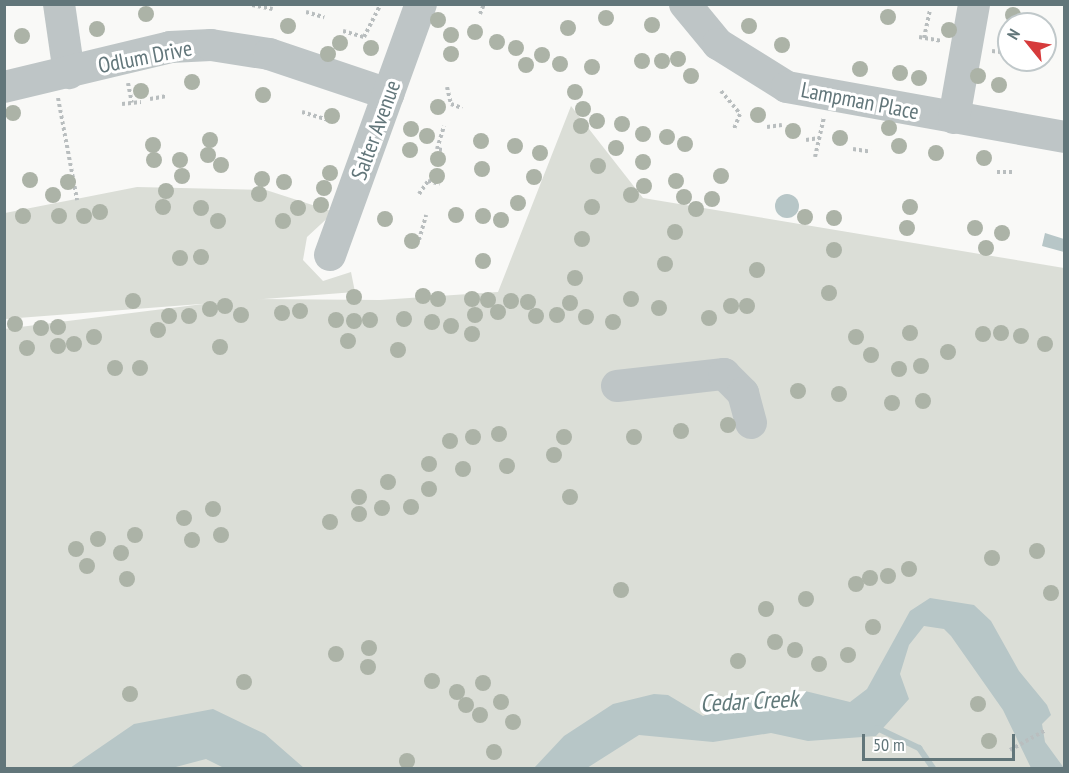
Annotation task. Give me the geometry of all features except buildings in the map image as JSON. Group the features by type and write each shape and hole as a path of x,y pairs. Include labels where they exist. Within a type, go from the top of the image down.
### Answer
{"street":[{"path":"59,4 61,75"},
{"name":"Salter Avenue","path":"330,255 421,4"},
{"name":"Lampman Place","path":"686,4 709,36 756,72 787,87 1065,137"},
{"path":"954,118 974,4"},
{"name":"Odlum Drive","path":"4,87 170,48 238,46 388,94"},
{"path":"617,386 724,374 744,393 751,423"}],"path":[{"path":"343,31 364,38 381,4"},
{"path":"480,14 484,4"},
{"path":"252,5 273,9"},
{"path":"930,10 922,37 941,40"},
{"path":"306,12 324,17"},
{"path":"992,51 997,52"},
{"path":"61,75 77,200"},
{"path":"128,82 132,103"},
{"path":"447,87 451,104 462,108"},
{"path":"721,91 740,114 734,129"},
{"path":"150,99 166,96"},
{"path":"815,157 828,96"},
{"path":"122,104 141,102"},
{"path":"302,112 334,122"},
{"path":"767,127 782,125"},
{"path":"442,150 437,149 444,126"},
{"path":"806,140 819,138"},
{"path":"853,148 871,152"},
{"path":"997,172 1014,172"},
{"path":"419,194 428,180 440,183"},
{"path":"419,240 426,215"},
{"path":"1010,750 1046,730"}],"shaded area":[{"path":"571,106 643,198 1064,268 1064,768 5,768 4,329 243,299 380,300 498,292"},
{"path":"137,187 266,190 334,212 307,237 303,260 323,281 351,272 355,292 5,319 5,213"}],"water":[{"path":"787,194 792,195 798,201 798,211 792,217 787,218 782,217 776,211 775,206 776,201 782,195"},
{"path":"1045,233 1064,239 1064,252 1042,246"},
{"name":"Cedar Creek","path":"930,598 974,605 991,621 1019,671 1047,705 1051,715 1042,724 1045,742 1064,768 1031,768 1003,710 951,636 944,629 924,626 909,645 900,674 909,699 876,736 808,741 771,733 713,742 639,735 587,768 534,768 564,736 613,704 654,694 668,695 703,716 732,704 805,691 850,702 867,689 910,611"},
{"path":"213,709 265,734 304,768 224,768 206,759 172,768 70,768 134,724"}],"waterway":[{"path":"877,728 919,748 933,768"}]}
